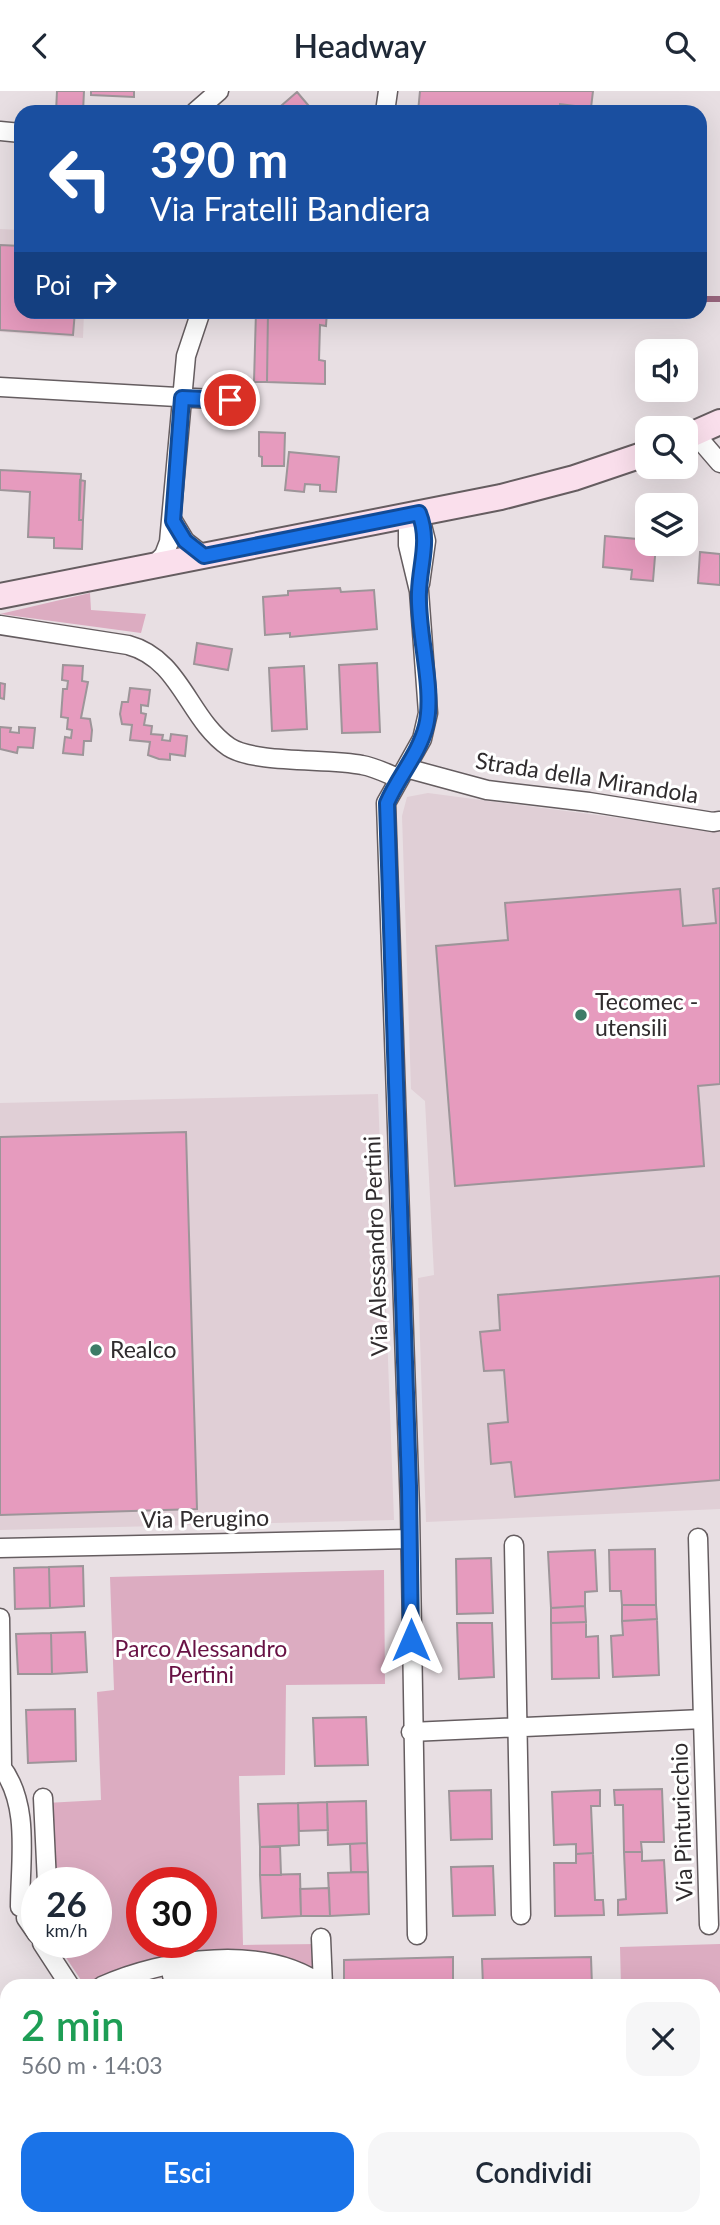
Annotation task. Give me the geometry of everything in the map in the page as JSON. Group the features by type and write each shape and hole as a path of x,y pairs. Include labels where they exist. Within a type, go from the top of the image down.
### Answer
{"street":[{"path":"203,105 219,91"},
{"path":"153,565 164,555 173,521 186,356 198,319"},
{"path":"0,387 230,400"},
{"path":"698,432 720,422"},
{"path":"698,442 720,463"},
{"path":"0,596 419,513 574,478 635,457"},
{"name":"Via Alessandro Pertini","path":"417,1935 411,1732 410,1539 387,803 422,739 428,713 419,591 426,541 419,513"},
{"path":"173,521 185,541 204,556"},
{"name":"Strada della Mirandola","path":"0,625 128,645 142,650 165,666 226,745 244,754 363,765 487,790 589,802 713,823 720,821"},
{"name":"Via Pinturicchio","path":"698,1538 709,1925"},
{"name":"Via Perugino","path":"0,1548 410,1539"},
{"path":"514,1545 521,1915"},
{"path":"0,1618 1,1766 20,1811 22,1867"},
{"name":"Via Pinturicchio","path":"411,1732 704,1719"},
{"path":"43,1798 46,1867"},
{"path":"321,1938 323,1979"},
{"path":"59,1958 67,1979"},
{"path":"63,1958 77,1979"},
{"path":"122,1979 153,1968 197,1960 282,1965 313,1979"},
{"path":"159,1979 187,1973 257,1971 279,1979"}],"shaded area":[{"path":"0,229 14,230 14,319 84,319 83,338 0,332"},
{"path":"428,793 720,831 720,1509 426,1522 418,1278 434,1275 425,1101 411,1089 402,816 407,797"},
{"name":"Realco","path":"378,1094 394,1520 0,1530 0,1103"}],"green space":[{"path":"90,593 91,610 146,614 141,633 0,614"},
{"name":"Parco Alessandro Pertini","path":"384,1570 385,1684 286,1685 285,1775 239,1776 243,1945 320,1944 322,1979 290,1979 197,1959 126,1979 80,1979 66,1958 112,1958 112,1867 49,1867 46,1803 101,1800 97,1692 114,1690 110,1577"},
{"path":"720,1944 720,1979 621,1979 620,1947"}],"building":[{"path":"57,91 84,91 83,105 56,105"},
{"path":"91,91 134,91 134,97 91,95"},
{"path":"420,91 593,91 591,105 419,105"},
{"path":"297,92 308,105 282,105"},
{"path":"0,245 14,246 14,319 74,319 73,335 0,330"},
{"path":"256,319 268,319 267,382 254,382"},
{"path":"268,319 326,319 326,326 320,325 319,360 325,361 325,384 267,382"},
{"path":"259,432 285,433 284,466 262,466 262,457 259,456"},
{"path":"289,452 339,457 336,492 320,491 320,485 305,484 304,492 285,490"},
{"path":"0,470 81,474 79,520 83,520 82,549 54,548 54,538 28,537 30,492 0,490"},
{"path":"80,480 85,481 83,520 79,520"},
{"path":"605,536 635,539 635,556 655,556 653,581 631,579 632,570 603,567"},
{"path":"700,552 720,554 720,585 698,583"},
{"path":"340,588 341,592 374,590 377,629 290,637 290,633 265,635 263,597 288,595 288,591"},
{"path":"197,643 232,649 228,670 194,664"},
{"path":"377,663 380,732 342,733 339,665"},
{"path":"63,665 83,666 82,681 88,682 81,718 90,719 92,730 91,741 84,741 83,755 63,753 65,737 71,738 72,730 67,729 68,718 61,717 63,689 67,689 68,681 62,680"},
{"path":"304,666 307,729 272,731 269,668"},
{"path":"0,683 5,684 4,699 0,698"},
{"path":"130,688 150,690 148,706 141,705 141,713 146,714 144,725 152,726 151,734 163,735 162,740 170,741 171,734 187,736 185,756 170,754 170,760 159,759 148,755 150,742 130,740 132,725 122,724 120,714 122,702 128,702"},
{"path":"0,727 11,728 10,732 19,733 19,727 35,728 33,748 18,747 17,753 0,749"},
{"name":"Tecomec - utensili","path":"720,888 720,1084 698,1086 704,1166 455,1186 436,946 508,940 505,903 680,889 683,926 716,923 713,889"},
{"name":"Realco","path":"186,1132 197,1509 0,1515 0,1137"},
{"path":"720,1276 720,1480 515,1497 511,1462 491,1464 488,1424 508,1422 504,1370 484,1371 480,1332 500,1330 498,1295"},
{"path":"655,1549 656,1605 622,1605 621,1591 610,1591 609,1550"},
{"path":"595,1550 597,1591 585,1592 585,1606 551,1608 548,1552"},
{"path":"491,1558 493,1613 457,1614 456,1559"},
{"path":"83,1566 84,1606 50,1608 49,1567"},
{"path":"49,1567 50,1608 15,1609 14,1568"},
{"path":"622,1605 656,1605 657,1619 622,1621"},
{"path":"585,1606 586,1622 551,1623 551,1608"},
{"path":"657,1619 659,1675 613,1677 611,1636 623,1635 622,1621"},
{"path":"586,1622 586,1637 598,1636 599,1678 552,1679 551,1623"},
{"path":"457,1623 492,1623 494,1677 459,1679"},
{"path":"85,1632 87,1672 52,1674 51,1633"},
{"path":"51,1633 52,1674 18,1674 16,1634"},
{"path":"75,1709 76,1761 28,1763 26,1710"},
{"path":"366,1717 368,1765 315,1766 313,1718"},
{"path":"662,1789 664,1842 641,1842 642,1852 624,1852 623,1805 615,1805 614,1790"},
{"path":"491,1790 492,1839 451,1840 449,1791"},
{"path":"600,1790 600,1806 591,1806 593,1853 576,1854 576,1844 554,1845 552,1792"},
{"path":"366,1801 367,1843 328,1845 327,1802"},
{"path":"327,1802 328,1830 299,1831 298,1803"},
{"path":"298,1803 299,1845 260,1847 258,1804"},
{"path":"367,1843 368,1872 351,1872 350,1844"},
{"path":"280,1846 281,1875 260,1875 260,1847"},
{"path":"624,1852 642,1852 642,1861 664,1860 667,1913 618,1915 618,1900 626,1899"},
{"path":"593,1853 595,1900 603,1900 604,1915 555,1916 554,1863 576,1863 576,1854"},
{"path":"493,1866 495,1915 453,1916 451,1867"},
{"path":"368,1872 369,1914 330,1916 328,1873"},
{"path":"300,1874 301,1916 262,1918 260,1875"},
{"path":"329,1888 330,1916 301,1916 300,1889"},
{"path":"453,1957 453,1979 344,1979 344,1960"},
{"path":"591,1957 592,1979 483,1979 482,1959"}],"waterway":[{"path":"707,299 720,299"}],"place":[{"name":"Tecomec - utensili","path":"581,1015"},
{"name":"Realco","path":"96,1350"}],"route":[{"path":"230,400 182,398 173,521 193,550 204,556 419,513 424,526 426,541 419,591 428,713 422,739 398,778 387,803 409,1486 411,1640"}]}
